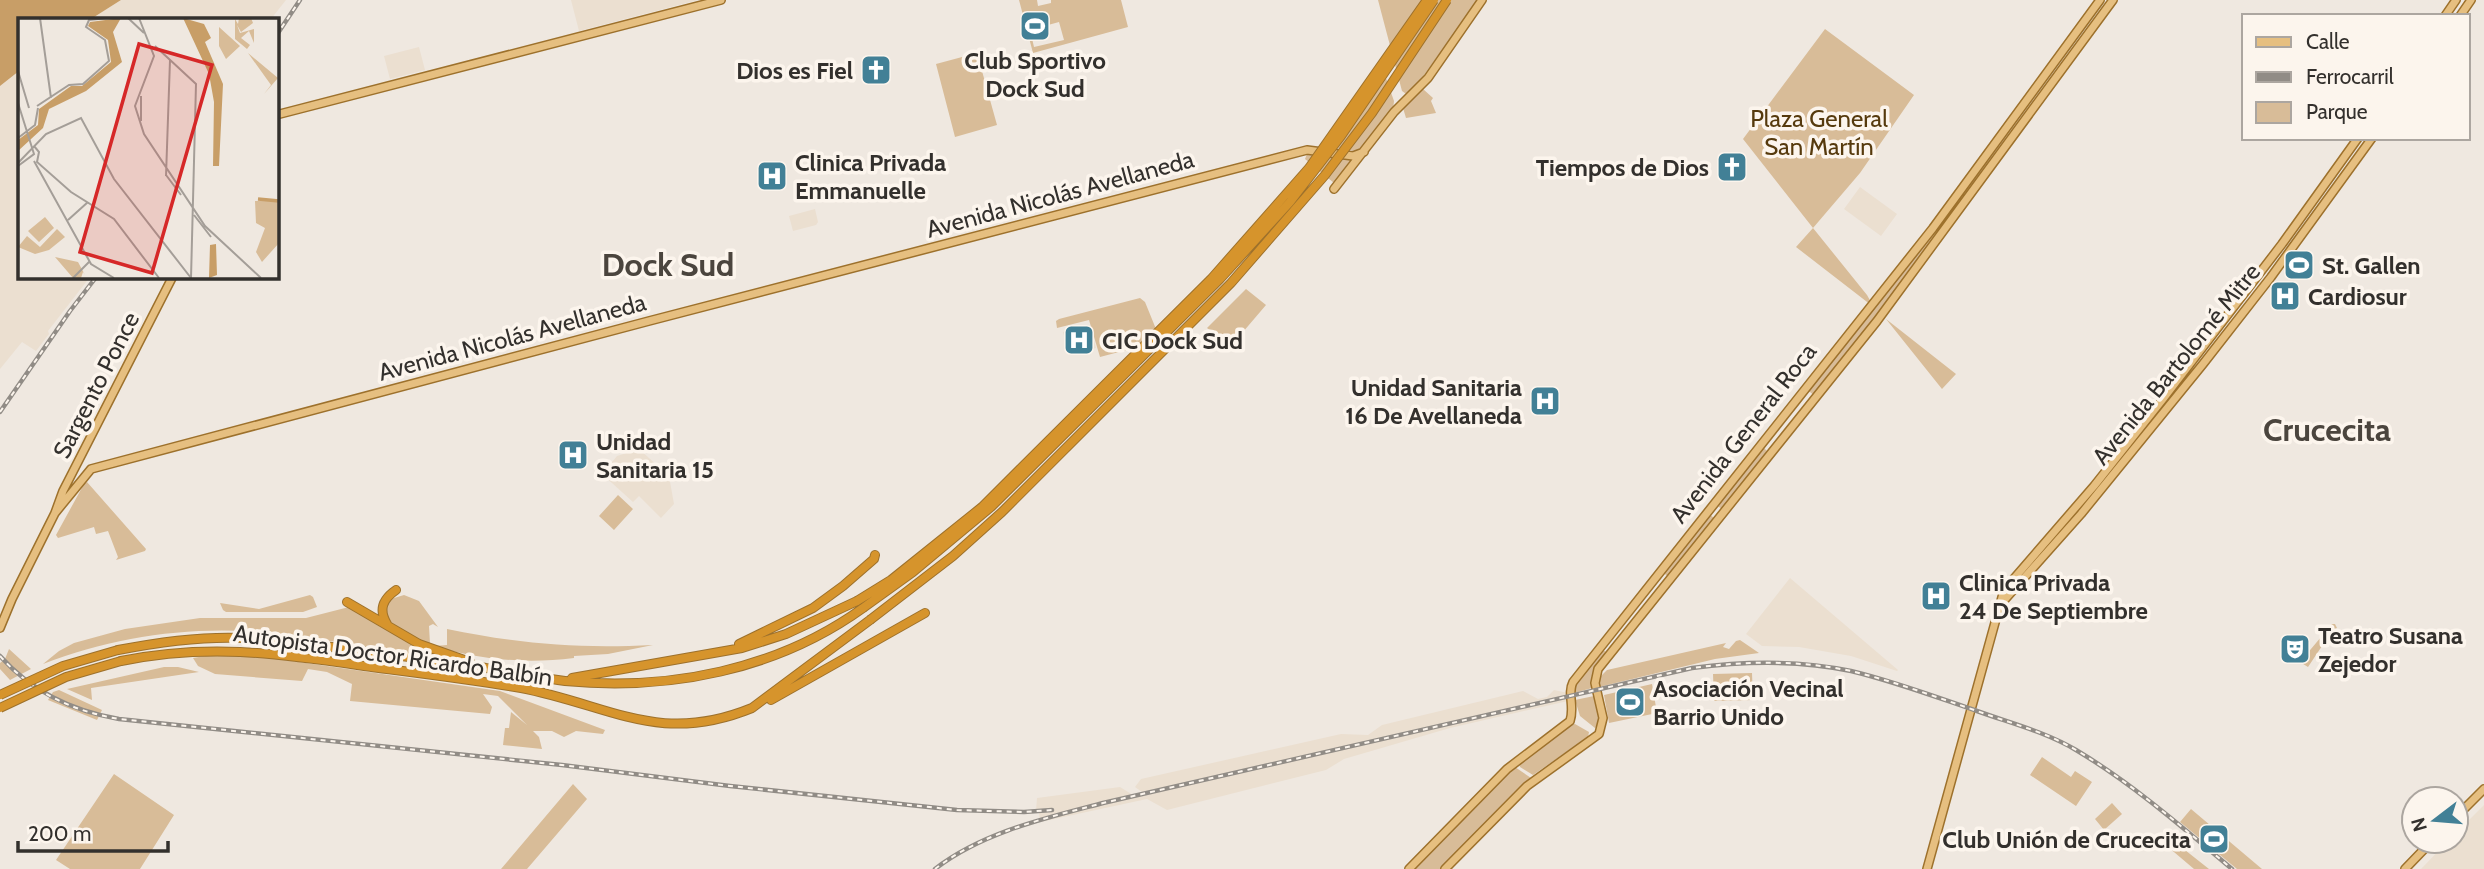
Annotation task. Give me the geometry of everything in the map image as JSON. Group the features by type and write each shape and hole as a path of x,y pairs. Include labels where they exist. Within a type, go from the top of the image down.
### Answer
{"highway":[{"path":"562,680 716,653 786,634 860,605 913,564 982,507 1212,278 1309,168 1405,34 1425,0"},
{"name":"Autopista Doctor Ricardo Balbín","path":"0,695 43,674 91,657 142,645 223,637 488,668 562,680 639,682 720,673 766,660 796,647 913,572 991,507 1220,279 1263,233 1326,156 1434,0"},
{"name":"Autopista Doctor Ricardo Balbín","path":"0,708 48,685 94,668 144,656 192,651 267,652 487,683 536,692 652,723 698,723 730,717 752,708 953,556 1002,512 1231,282 1325,175 1372,113 1449,0"},
{"path":"716,653 813,608 853,578 875,555"},
{"path":"388,626 382,607 386,598 396,590"},
{"path":"348,602 429,648 488,668"},
{"path":"752,708 784,693 925,613"}],"main road":[{"path":"278,114 721,0"},
{"path":"1334,189 1394,112 1428,78 1482,0"},
{"name":"Avenida General Roca","path":"1409,869 1507,769 1570,721 1573,706 1570,688 1573,682 1924,239 2100,0"},
{"name":"Avenida General Roca","path":"1445,869 1527,786 1598,734 1603,718 1595,683 1598,669 1877,321 2113,0"},
{"name":"Avenida Bartolomé Mitre","path":"1927,869 2004,590 2094,486 2163,399 2274,255 2357,140"},
{"name":"Avenida Bartolomé Mitre","path":"2000,606 2081,514 2278,268 2371,140"},
{"name":"Avenida Nicolás Avellaneda","path":"90,469 649,320 1307,150 1353,156 1364,152"},
{"name":"Sargento Ponce","path":"55,513 63,491 172,278"},
{"path":"0,628 55,513 90,469 79,460"},
{"path":"0,616 12,599"},
{"path":"2470,803 2484,789"},
{"path":"2405,869 2418,855"}],"shaded area":[{"path":"0,0 121,0 93,18 18,18 18,72 0,86"},
{"path":"121,0 286,0 272,18 93,18"},
{"path":"571,0 698,0 579,31"},
{"path":"419,47 425,70 390,79 384,56"},
{"path":"18,72 18,278 89,278 36,351 22,342 0,369 0,86"},
{"path":"1860,187 1897,214 1881,236 1844,209"},
{"path":"815,209 818,222 816,225 793,231 789,216"},
{"name":"CIC Dock Sud","path":"1090,325 1096,348 1069,355 1063,332"},
{"path":"639,449 669,476 674,504 661,518 639,496 633,502 602,474 617,456"},
{"path":"1790,578 1898,670 1851,656 1799,647 1762,646 1746,634"},
{"path":"1554,690 1568,693 1568,701 1450,728 1344,759 1326,770 1167,810 1147,799 1040,822 1039,812 1036,811 1037,798 1120,787 1133,795 1142,792 1135,787 1141,779 1341,734 1368,735 1382,725 1523,691 1538,699 1547,697"},
{"path":"2484,805 2484,869 2421,869 2434,855 2470,855 2470,819"}],"green space":[{"path":"1019,0 1037,0 1038,6 1051,3 1051,0 1121,0 1128,27 1033,53","holes":["1059,22 1064,40 1034,47 1030,30"]},
{"path":"1378,0 1478,0 1409,96 1402,91"},
{"name":"Plaza General San Martín","path":"1825,29 1914,95 1860,173 1813,228 1743,139"},
{"path":"977,53 997,125 955,137 936,64"},
{"path":"1381,64 1394,101 1393,110 1358,151 1324,147"},
{"path":"1423,89 1433,98 1431,101 1436,113 1406,118 1403,108"},
{"path":"1307,154 1355,158 1334,183 1305,159"},
{"path":"1813,228 1872,304 1933,228 1942,235 1816,397 1804,387 1871,305 1796,247"},
{"path":"1246,289 1266,305 1231,346 1207,328"},
{"path":"1140,298 1145,302 1156,329 1134,348 1100,357 1089,320 1057,328 1056,321 1059,319"},
{"path":"1886,319 1956,374 1942,389"},
{"path":"1763,447 1767,451 1722,509 1716,505"},
{"path":"87,482 145,551 116,560 118,557 108,531 96,534 94,527 58,538 56,535"},
{"path":"618,495 633,509 614,530 599,516"},
{"path":"1708,513 1714,518 1668,577 1663,572"},
{"path":"310,595 317,607 303,612 226,612 220,603 259,609"},
{"path":"404,595 419,601 438,627 433,624 429,626 430,644 415,639 388,623 385,605 391,599"},
{"path":"349,607 439,656 280,634 220,630 130,639 43,664 74,643 125,629 200,618 306,618"},
{"path":"2332,624 2337,628 2308,667 2300,662"},
{"path":"447,629 550,644 653,645 556,660 503,660 434,646 447,645"},
{"path":"1740,640 1759,653 1715,659 1599,687 1599,678 1607,670 1726,643 1723,647 1729,649"},
{"path":"9,649 31,669 10,680 0,669 0,663"},
{"path":"1602,649 1606,652 1591,678 1592,688 1574,693 1574,685"},
{"path":"216,654 251,655 500,691 605,730 603,734 576,731 564,737 552,731 533,731 539,737 542,749 503,745 511,712 527,725 498,696 483,694 492,707 490,714 350,701 352,684 327,672 308,669 302,681 215,674 198,666 193,658"},
{"path":"164,667 199,672 91,688 92,700 67,689"},
{"path":"1752,673 1753,700 1714,701 1713,674"},
{"name":"Asociación Vecinal Barrio Unido","path":"1652,684 1657,713 1609,723 1604,695"},
{"path":"59,690 102,710 97,720 48,700 53,692"},
{"path":"1594,696 1599,716 1598,726 1595,728 1580,716 1575,700"},
{"path":"1575,724 1589,732 1588,737 1533,775 1520,767 1519,763"},
{"path":"2042,757 2071,777 2075,771 2092,782 2076,806 2030,775"},
{"path":"1512,765 1534,780 1445,869 1409,869"},
{"path":"114,774 174,815 140,869 70,869 56,860"},
{"path":"573,784 587,799 527,869 501,869"},
{"path":"2112,803 2122,814 2104,830 2095,819"},
{"name":"Club Unión de Crucecita","path":"2191,809 2262,869 2237,869 2180,822"},
{"path":"2166,835 2209,869 2194,869 2161,841"}],"railway":[{"path":"278,33 300,0"},
{"path":"0,412 95,278"},
{"path":"0,656 25,680 54,698 85,711 119,719 957,810 1052,810"},
{"path":"935,869 973,845 994,836 1103,803 1692,668 1772,663 1831,667 1867,675 2053,738 2076,750 2157,806 2232,869"}],"place":[{"name":"Club Sportivo Dock Sud","path":"1035,26"},
{"name":"Dios es Fiel","path":"876,70"},
{"name":"Tiempos de Dios","path":"1732,167"},
{"name":"Clinica Privada Emmanuelle","path":"772,176"},
{"name":"St. Gallen","path":"2299,265"},
{"name":"Cardiosur","path":"2285,296"},
{"name":"CIC Dock Sud","path":"1079,340"},
{"name":"Unidad Sanitaria 16 De Avellaneda","path":"1545,401"},
{"name":"Unidad Sanitaria 15","path":"573,455"},
{"name":"Clinica Privada 24 De Septiembre","path":"1936,596"},
{"name":"Teatro Susana Zejedor","path":"2295,649"},
{"name":"Asociación Vecinal Barrio Unido","path":"1630,702"},
{"name":"Club Unión de Crucecita","path":"2214,839"}],"district":[{"name":"Dock Sud","path":"668,264"},
{"name":"Crucecita","path":"2327,429"}]}
